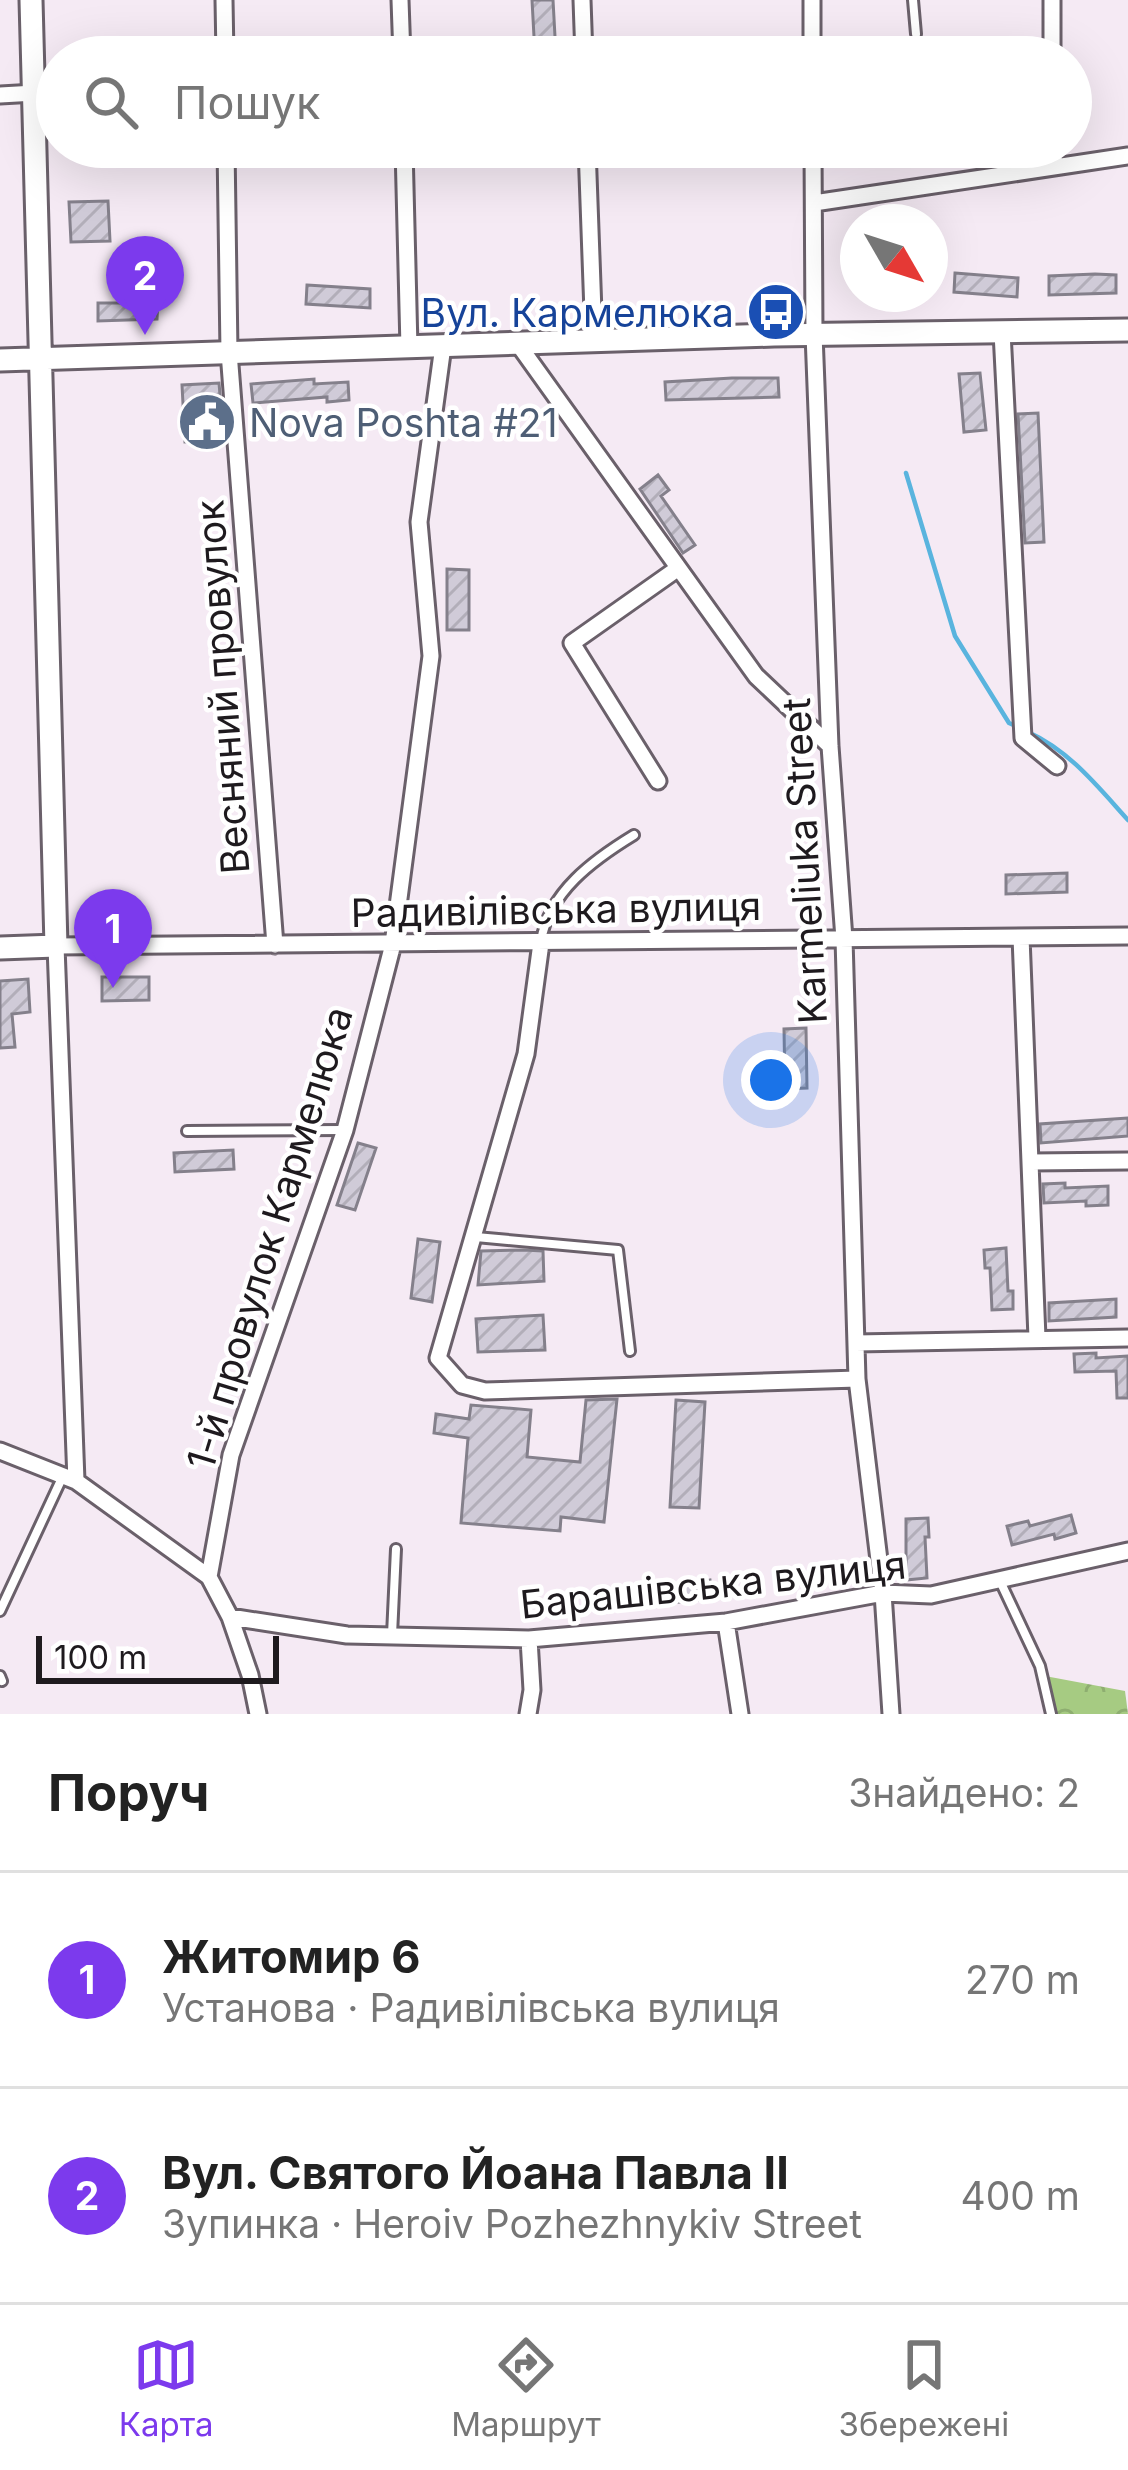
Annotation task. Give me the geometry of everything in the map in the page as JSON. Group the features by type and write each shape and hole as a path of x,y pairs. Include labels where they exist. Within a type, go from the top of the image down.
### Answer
{"street":[{"path":"31,0 36,137"},
{"path":"224,0 225,36"},
{"path":"400,0 401,36"},
{"path":"582,0 583,36"},
{"path":"812,0 812,36"},
{"path":"1052,0 1052,36"},
{"path":"0,95 35,93"},
{"path":"1092,161 1128,156"},
{"path":"37,168 69,1479"},
{"name":"Весняний провулок","path":"226,168 230,352 275,945"},
{"path":"405,168 409,348"},
{"path":"588,168 594,340"},
{"name":"Karmeliuka Street","path":"813,168 814,334 830,746 844,938 856,1379 883,1593 891,1714"},
{"path":"814,202 1041,168"},
{"path":"0,360 814,334 1128,330"},
{"path":"1002,332 1023,738 1057,766"},
{"path":"518,344 756,676 830,746"},
{"name":"1-й провулок Кармелюка","path":"209,1577 231,1455 345,1130 393,944 431,656 419,522 443,346"},
{"path":"658,781 572,644 676,569"},
{"name":"Радивілівська вулиця","path":"56,946 1128,936"},
{"path":"1021,937 1037,1337"},
{"path":"541,943 526,1054 438,1358 462,1385 485,1391 856,1379"},
{"path":"0,948 56,946"},
{"path":"1031,1162 1128,1161"},
{"path":"856,1343 1128,1338"},
{"path":"0,1451 69,1479 209,1577 230,1617 258,1714"},
{"name":"Барашівська вулиця","path":"230,1617 347,1635 529,1640 726,1622 883,1593 931,1595 1128,1551"},
{"path":"726,1622 740,1714"},
{"path":"528,1714 532,1690 529,1640"}],"lane":[{"path":"913,0 916,34"},
{"path":"541,943 545,916 564,890 606,852 634,835"},
{"path":"187,1131 345,1130"},
{"path":"474,1236 618,1250 630,1351"},
{"path":"0,1611 69,1479"},
{"path":"392,1636 396,1549"},
{"path":"1000,1580 1040,1666 1051,1714"}],"green space":[{"path":"1045,1676 1125,1691 1128,1714 1050,1714"}],"building":[{"path":"532,0 553,0 555,36 534,36"},
{"path":"108,201 110,241 71,242 69,202"},
{"path":"955,273 1018,278 1017,297 954,292"},
{"path":"1116,275 1116,293 1049,295 1049,276"},
{"path":"307,285 370,289 370,308 306,304"},
{"path":"158,300 157,319 98,321 98,303"},
{"path":"980,373 986,430 964,432 959,374"},
{"path":"778,378 779,397 666,400 665,382"},
{"path":"314,379 314,384 348,382 349,400 327,402 327,397 253,403 251,384"},
{"path":"219,383 224,440 185,442 182,385"},
{"path":"1038,413 1044,542 1025,543 1018,414"},
{"path":"658,475 669,490 661,496 695,545 683,553 640,489"},
{"path":"447,569 469,570 469,630 447,630"},
{"path":"1067,873 1067,892 1006,894 1006,875"},
{"path":"102,977 149,977 149,1000 102,1001"},
{"path":"28,979 30,1012 12,1014 15,1047 0,1048 0,981"},
{"path":"806,1028 807,1088 785,1089 784,1029"},
{"path":"1128,1118 1128,1136 1041,1143 1040,1124"},
{"path":"358,1143 376,1148 355,1210 337,1205"},
{"path":"233,1150 234,1169 175,1172 174,1153"},
{"path":"1065,1183 1065,1188 1108,1186 1108,1205 1044,1203 1043,1184"},
{"path":"418,1239 440,1242 432,1302 411,1298"},
{"path":"1006,1248 1013,1309 992,1310 984,1250"},
{"path":"481,1251 543,1251 544,1281 478,1285"},
{"path":"1116,1299 1116,1317 1049,1321 1049,1303"},
{"path":"543,1315 545,1350 478,1352 476,1319"},
{"path":"1096,1353 1096,1358 1128,1356 1128,1398 1117,1398 1116,1371 1075,1372 1074,1354"},
{"path":"617,1399 604,1522 561,1517 560,1531 461,1523 468,1438 434,1433 436,1414 469,1419 471,1405 531,1410 527,1457 580,1462 586,1400"},
{"path":"676,1400 705,1402 699,1508 670,1507"},
{"path":"1071,1515 1076,1533 1012,1545 1007,1526 1028,1521 1030,1526"},
{"path":"928,1518 927,1578 906,1580 906,1519"},
{"path":"710,1580 713,1599 604,1609 602,1590"}],"waterway":[{"path":"906,473 955,636 1009,723 1018,727"},
{"path":"1028,732 1070,759 1128,820"}],"place":[{"name":"Вул. Кармелюка","path":"776,312"},
{"name":"Вул. Святого Йоана Павла ІІ","path":"145,335"},
{"name":"Nova Poshta #21","path":"207,422"},
{"name":"Житомир 6","path":"113,988"}]}
